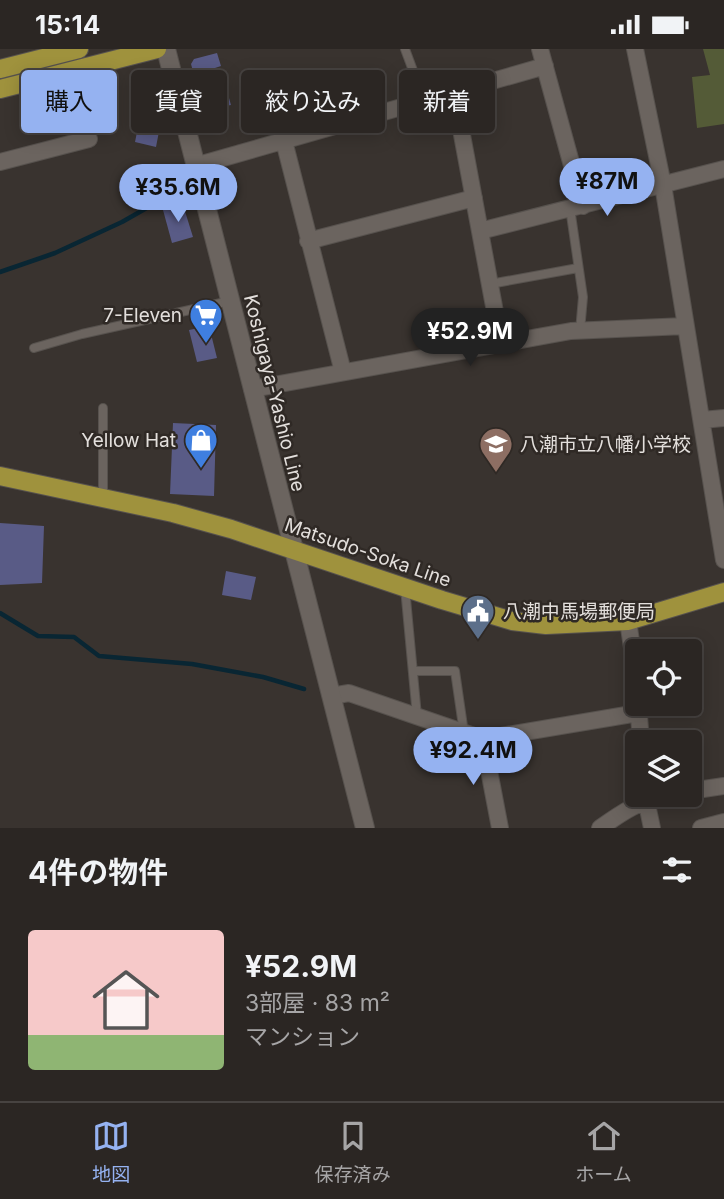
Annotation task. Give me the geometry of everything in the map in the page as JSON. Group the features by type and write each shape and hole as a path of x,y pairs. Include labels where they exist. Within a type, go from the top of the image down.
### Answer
{"main road":[{"path":"0,69 79,49"},
{"path":"0,89 157,49"},
{"name":"Koshigaya-Yashio Line","path":"166,49 365,828"},
{"name":"Matsudo-Soka Line","path":"0,476 173,513 293,549 512,621 546,625 628,621 724,592"}],"street":[{"path":"540,49 576,207"},
{"path":"635,49 663,185 724,560"},
{"path":"495,81 545,66"},
{"path":"195,166 399,107"},
{"path":"462,133 501,344"},
{"path":"0,162 89,139"},
{"path":"284,141 343,372"},
{"path":"480,231 724,169"},
{"path":"309,241 474,198"},
{"path":"252,389 580,331 685,326"},
{"path":"702,421 724,418"},
{"path":"628,621 631,639"},
{"path":"331,696 349,693 483,739 625,711"},
{"path":"483,739 500,828"},
{"path":"702,789 724,786"},
{"path":"600,828 629,807"},
{"path":"647,807 652,828"},
{"path":"701,828 724,822"}],"lane":[{"path":"405,49 413,70"},
{"path":"576,207 578,268 583,297 580,331"},
{"path":"490,283 578,268"},
{"path":"34,348 82,334 230,301"},
{"path":"103,408 103,497"},
{"path":"405,588 417,716"},
{"path":"413,671 455,671 464,733"}],"green space":[{"path":"703,49 724,49 724,124 697,128 692,77 710,75"}],"building":[{"path":"217,53 221,66 216,70 193,70 191,64 194,59"},
{"path":"137,133 159,133 156,147 135,142"},
{"path":"183,205 193,237 172,243 163,210"},
{"path":"209,326 217,358 197,362 189,330"},
{"path":"173,423 216,425 214,496 170,494"},
{"path":"0,523 44,526 42,583 0,585"},
{"path":"226,571 256,577 251,600 222,595"}],"waterway":[{"path":"0,272 55,253 122,222 180,189"},
{"path":"0,613 38,636 74,637 99,656 192,664 263,677 304,689"}],"place":[{"name":"7-Eleven","path":"206,345"},
{"name":"Yellow Hat","path":"201,470"},
{"name":"八潮市立八幡小学校","path":"496,474"},
{"name":"八潮中馬場郵便局","path":"478,641"}]}
